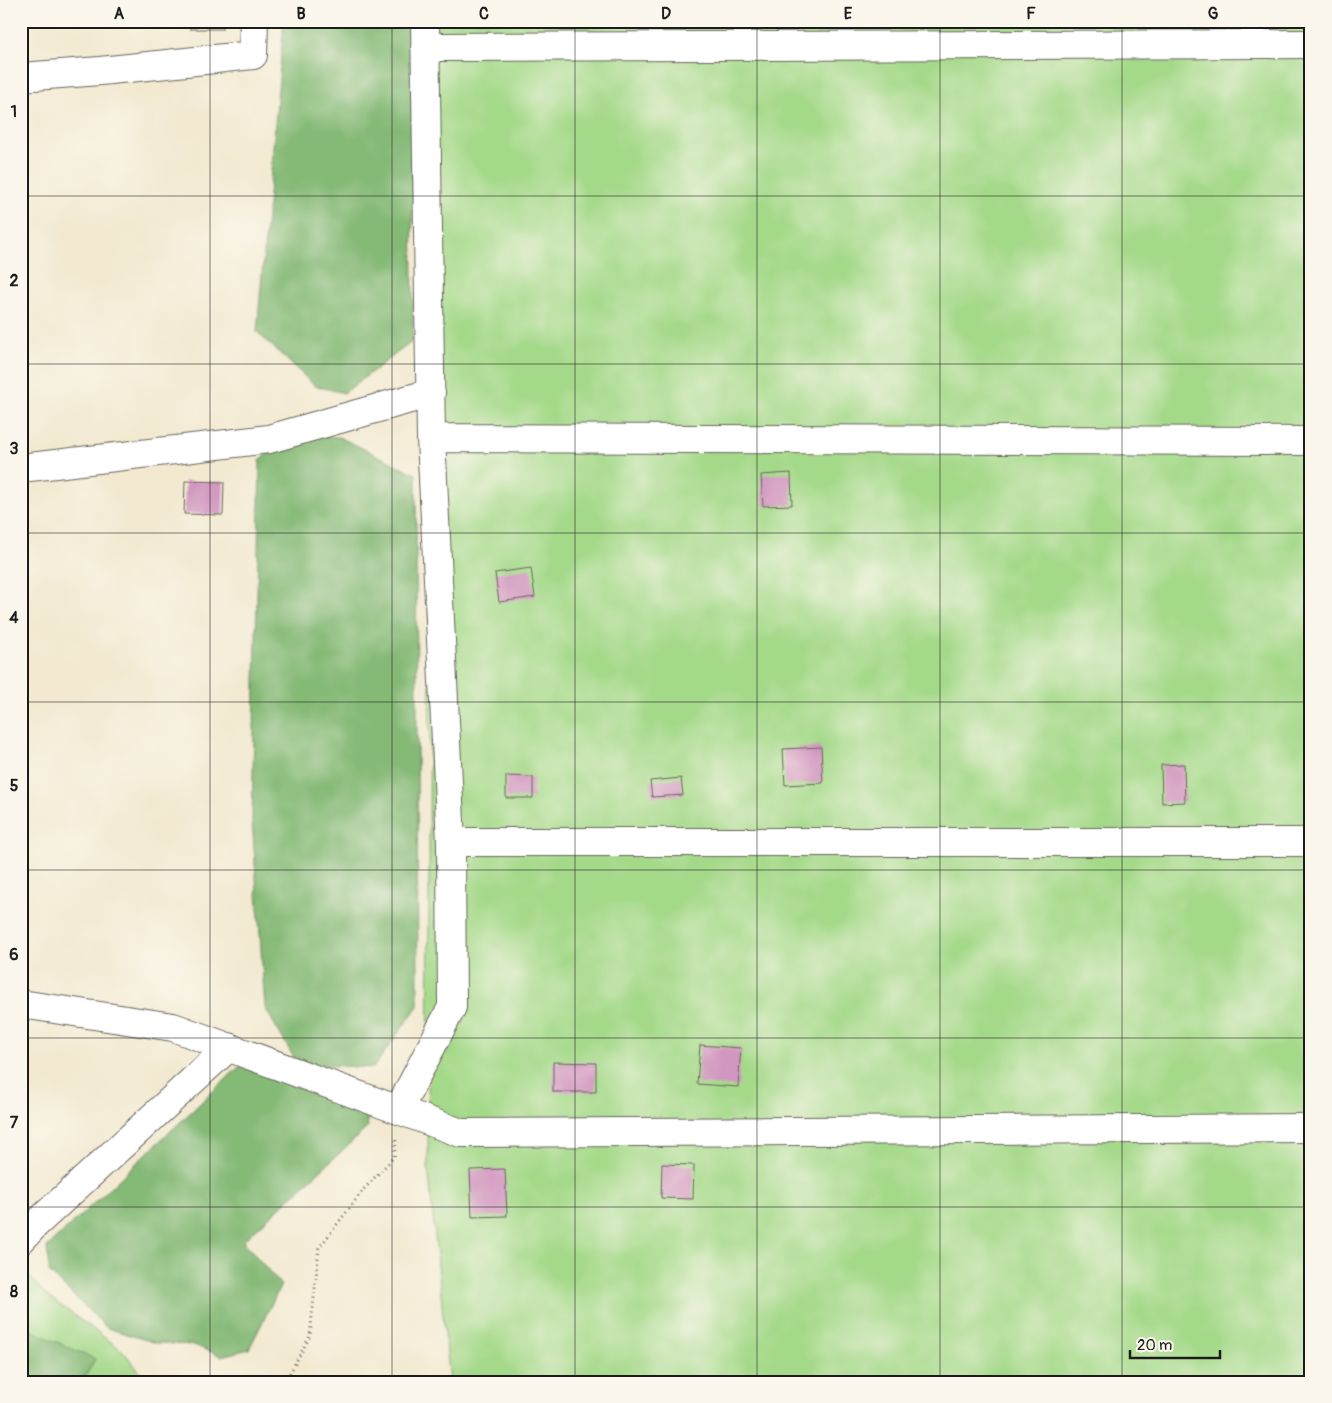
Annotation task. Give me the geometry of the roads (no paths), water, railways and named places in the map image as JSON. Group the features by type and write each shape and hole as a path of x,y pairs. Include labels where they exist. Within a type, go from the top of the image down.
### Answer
{"street":[{"path":"21,77 253,55 254,21"},
{"path":"399,1109 452,1007 451,842 432,438 425,34 1311,44"},
{"path":"21,468 269,439 431,393"},
{"path":"432,438 1311,441"},
{"path":"451,842 1311,842"},
{"path":"21,1004 174,1026 461,1132 1311,1128"},
{"path":"21,1240 43,1217 230,1047"}]}
